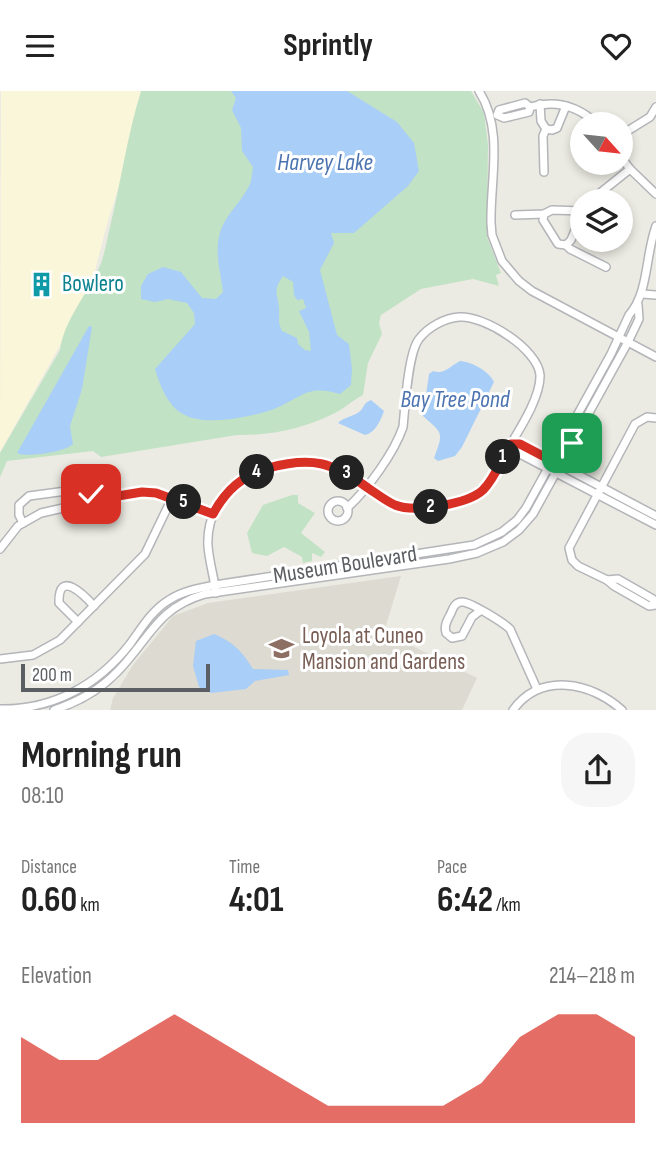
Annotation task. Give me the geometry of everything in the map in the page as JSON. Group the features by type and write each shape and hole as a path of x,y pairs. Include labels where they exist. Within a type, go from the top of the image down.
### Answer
{"street":[{"path":"479,91 494,117 491,223 492,235 502,261 528,289 656,357"},
{"path":"494,117 499,110 526,103 530,107 540,104 566,106 581,112"},
{"path":"540,104 541,121 546,129 552,130 557,128 566,106"},
{"path":"634,127 650,117 656,107"},
{"path":"544,172 543,136 546,129"},
{"path":"634,173 656,194"},
{"path":"605,189 622,175"},
{"path":"515,215 544,214 552,210 570,211"},
{"path":"544,214 543,220 555,241 606,267"},
{"path":"638,304 649,245 656,226"},
{"path":"566,245 570,241"},
{"path":"642,294 656,295"},
{"name":"Museum Boulevard","path":"0,709 39,705 83,688 103,674 155,611 169,599 216,589 449,559 477,553 503,542 519,530 533,514 629,315 638,304"},
{"name":"Museum Boulevard","path":"554,467 628,342 639,320 638,304"},
{"path":"216,589 208,549 213,514 228,492 246,476 291,462 318,462 334,466 366,486 393,504 405,508 423,508 477,495 485,488 536,396 540,377 538,364 519,341 476,319 462,316 447,319 427,330 413,349 403,427 392,451 366,486 348,508"},
{"path":"655,605 653,599 618,579 607,580 578,566 570,554 571,540 635,423 647,417 656,418"},
{"path":"511,444 516,452 554,467 656,525"},
{"path":"23,523 19,515 19,505 29,496 81,489 100,499"},
{"path":"598,491 656,516"},
{"path":"0,549 23,523 41,513 142,492 172,498 213,514"},
{"path":"0,659 15,659 42,651 60,640 145,554 172,498"},
{"path":"78,622 59,603 65,587 76,589 94,606"},
{"name":"Museum Boulevard","path":"54,710 85,696 117,673 171,609 188,599 216,589"},
{"path":"480,611 472,617 462,636 452,638 446,633 445,623 458,603 468,603 502,622 510,629 537,689"},
{"path":"513,710 522,699 537,689 560,685 579,686 597,692 622,710"}],"shaded area":[{"path":"1,91 148,91 89,294 0,452"},
{"name":"Loyola at Cuneo Mansion and Gardens","path":"401,576 384,632 477,678 462,710 110,710 113,698 133,665 173,616 208,603"}],"green space":[{"path":"141,91 471,91 484,113 488,145 487,237 501,273 496,275 499,286 473,279 421,289 381,315 379,323 382,334 368,363 363,395 335,413 312,423 275,432 237,435 101,457 93,451 7,461 0,477 0,453 60,350 66,328 101,263"},
{"path":"298,495 298,503 315,513 301,533 325,552 321,557 312,553 312,561 303,563 302,557 284,547 267,556 252,553 247,533 263,505"}],"water":[{"name":"Harvey Lake","path":"231,91 347,91 397,122 414,143 419,171 408,186 354,233 331,233 334,243 320,270 337,335 349,344 351,385 340,394 319,390 305,393 274,409 253,415 203,420 177,410 168,400 155,369 195,324 194,313 187,303 168,299 155,302 141,299 141,286 148,274 163,267 181,272 202,298 216,299 223,292 218,258 219,237 224,222 250,184 253,167 242,151 241,128 232,110 236,98","holes":["283,276 293,282 294,295 297,300 303,299 306,308 299,311 309,332 311,351 298,344 297,338 282,331 280,324 276,292"]},
{"path":"89,326 92,327 82,389 70,426 73,444 45,453 17,453"},
{"name":"Bay Tree Pond","path":"460,361 480,368 494,382 462,447 455,456 438,461 434,458 440,434 423,416 429,374 433,371 444,371"},
{"path":"371,400 384,411 372,432 365,435 338,423 359,412"},
{"path":"214,634 237,648 253,669 288,670 289,675 255,681 246,689 211,693 199,687 193,666 196,641"}],"place":[{"name":"Bowlero","path":"42,284"},
{"name":"Loyola at Cuneo Mansion and Gardens","path":"282,649"}],"route":[{"path":"91,494 100,499 142,492 156,493 213,514 233,485 246,476 291,462 318,462 345,472 393,504 405,508 423,508 477,495 485,488 511,444 520,444 560,465 572,443"}]}
